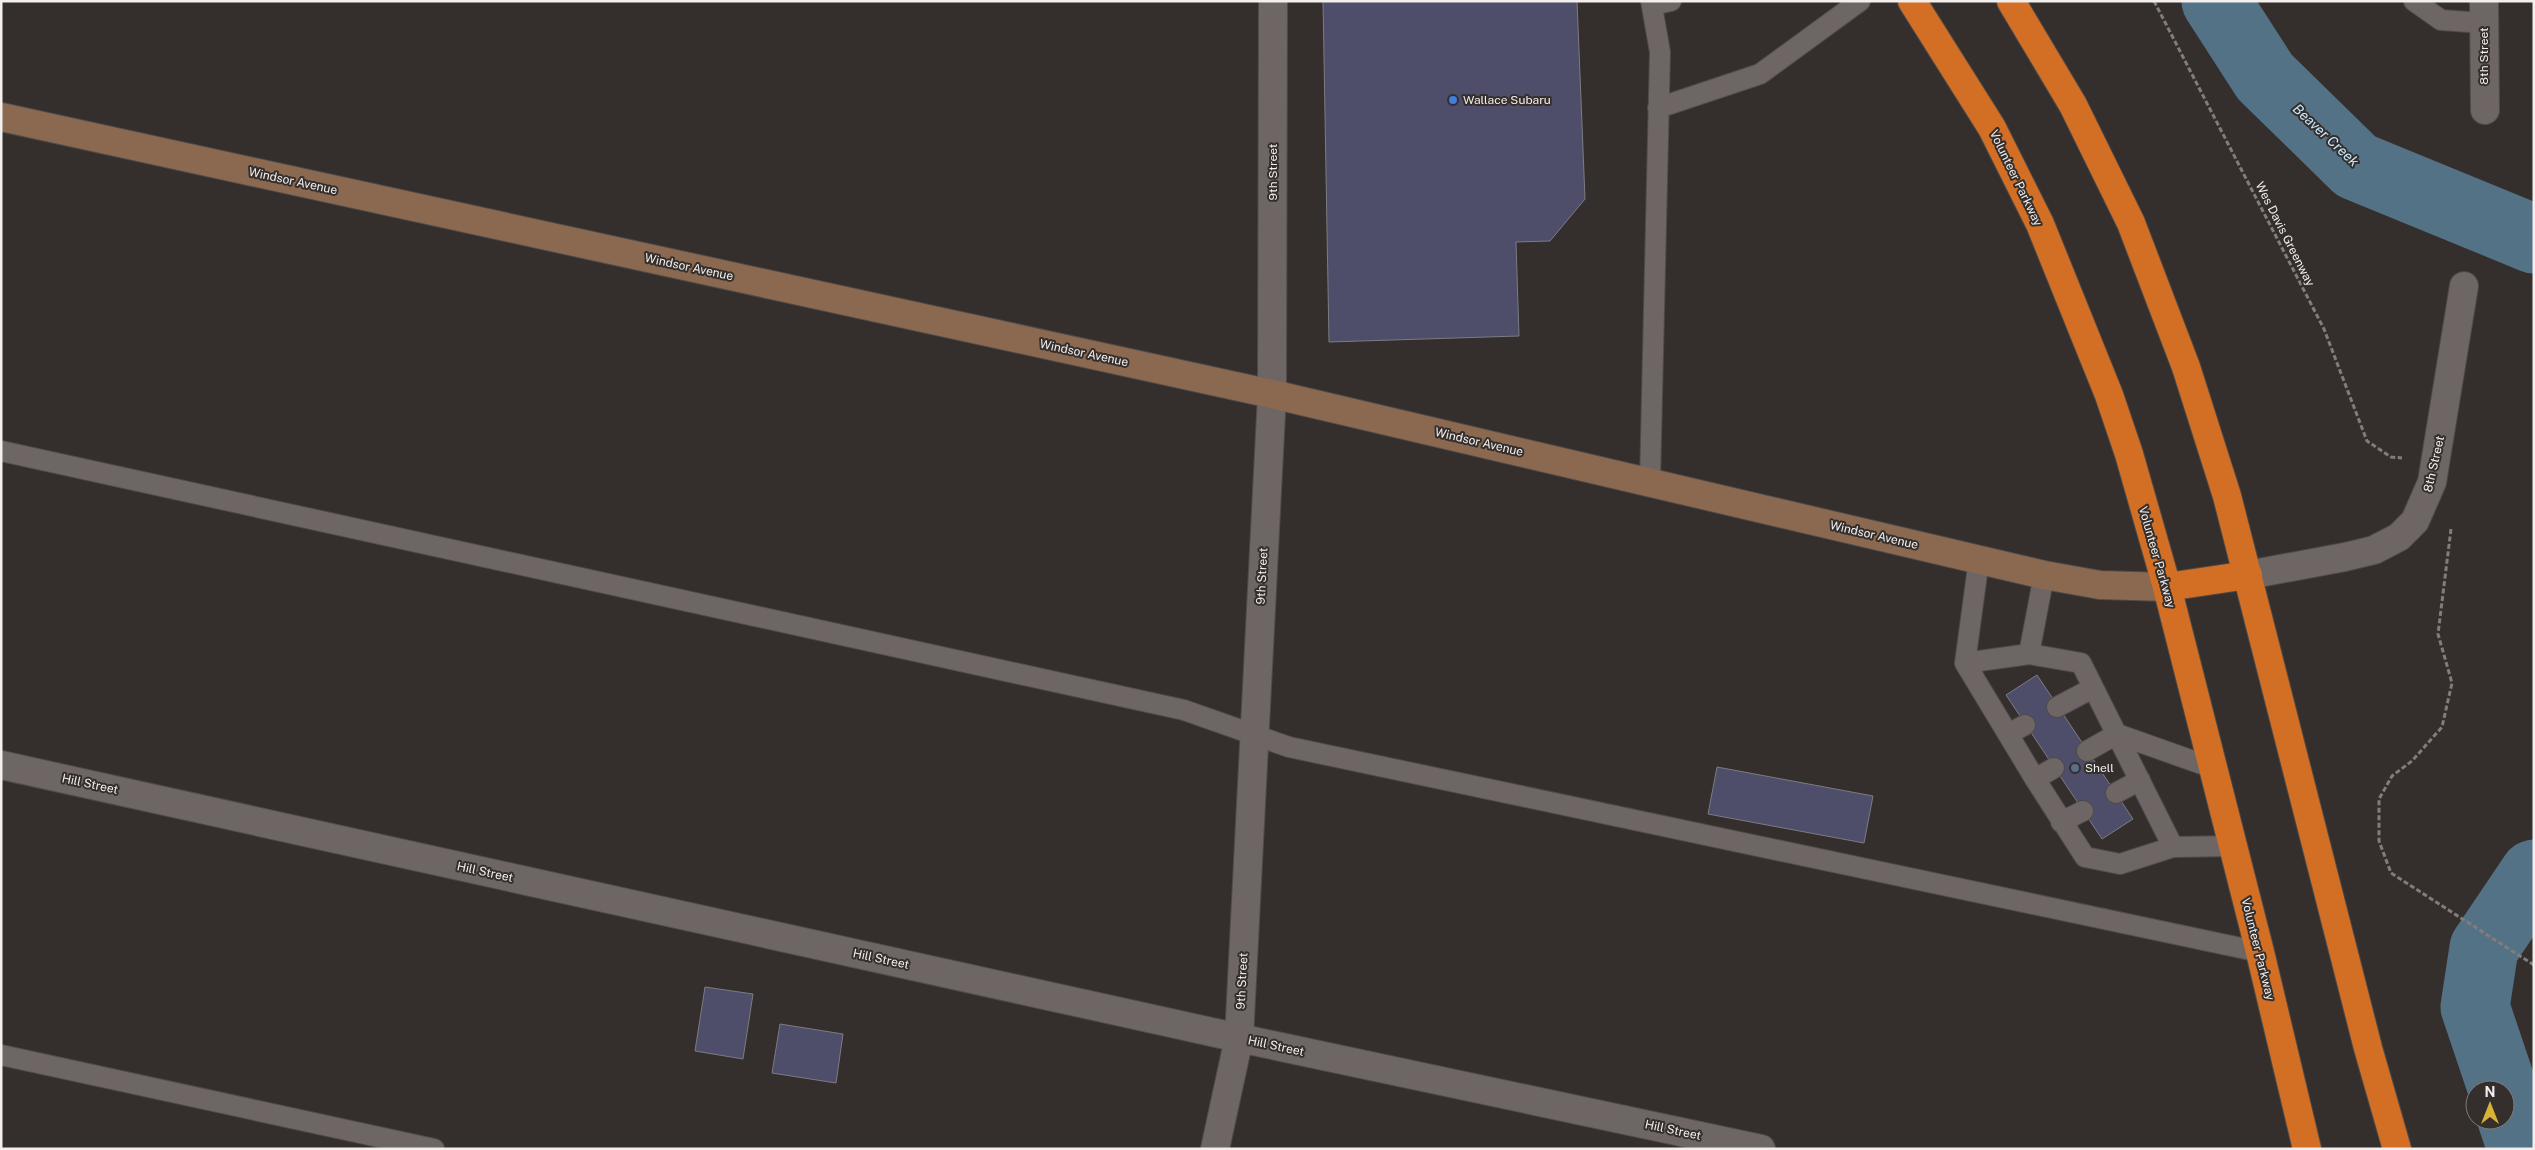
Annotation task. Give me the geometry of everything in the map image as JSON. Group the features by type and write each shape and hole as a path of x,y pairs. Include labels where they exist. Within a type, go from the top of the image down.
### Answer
{"highway":[{"name":"Volunteer Parkway","path":"1912,1 1992,128 2044,233 2109,395 2129,454 2167,587 2260,952 2306,1149"},
{"path":"2011,1 2073,105 2131,223 2186,367 2227,496 2396,1149"},
{"path":"2167,587 2248,575"}],"street":[{"name":"9th Street","path":"1215,1149 1239,1038 1253,734 1272,394 1273,1"},
{"name":"8th Street","path":"2484,12 2485,110"},
{"name":"Windsor Avenue","path":"1,117 1272,394 2044,574 2100,585 2167,587"},
{"name":"8th Street","path":"2248,575 2374,550 2399,537 2416,521 2432,482 2464,286"},
{"name":"Hill Street","path":"1,765 1239,1038 1761,1149"}],"lane":[{"path":"1658,108 1760,74 1860,1"},
{"path":"2414,1 2441,20 2484,12"},
{"path":"1650,482 1660,52 1658,3"},
{"path":"1,451 1184,710 1299,749 2260,952"},
{"path":"1979,559 1965,663 2017,729 2034,779 2085,857 2120,864 2173,847 2232,846"},
{"path":"2029,654 2044,574"},
{"path":"1965,663 2029,654 2081,663 2173,847"},
{"path":"2057,707 2093,688"},
{"path":"2087,750 2117,734 2213,768"},
{"path":"2034,779 2054,768"},
{"path":"2116,793 2140,780"},
{"path":"2061,822 2082,811"},
{"path":"1,1055 434,1149"}],"path":[{"name":"Wes Davis Greenway","path":"2154,1 2324,329 2367,441 2391,457 2406,459"},
{"path":"2452,521 2438,634 2452,683 2442,727 2412,761 2392,776 2379,798 2379,841 2391,873 2534,965"}],"building":[{"name":"Wallace Subaru","path":"1323,1 1577,1 1585,199 1550,241 1516,242 1519,336 1329,342"},
{"path":"2037,675 2133,819 2102,839 2006,695"},
{"path":"1717,767 1873,796 1864,843 1708,814"},
{"path":"705,987 753,994 743,1059 695,1051"},
{"path":"780,1024 843,1034 836,1083 772,1073"}],"waterway":[{"name":"Beaver Creek","path":"2216,1 2265,77 2356,166 2534,239"},
{"name":"Beaver Creek","path":"2500,1080 2475,1007 2484,948 2534,874"},
{"name":"Beaver Creek","path":"2515,1128 2522,1149"}],"place":[{"name":"Wallace Subaru","path":"1453,100"},
{"name":"Shell","path":"2075,768"}]}
